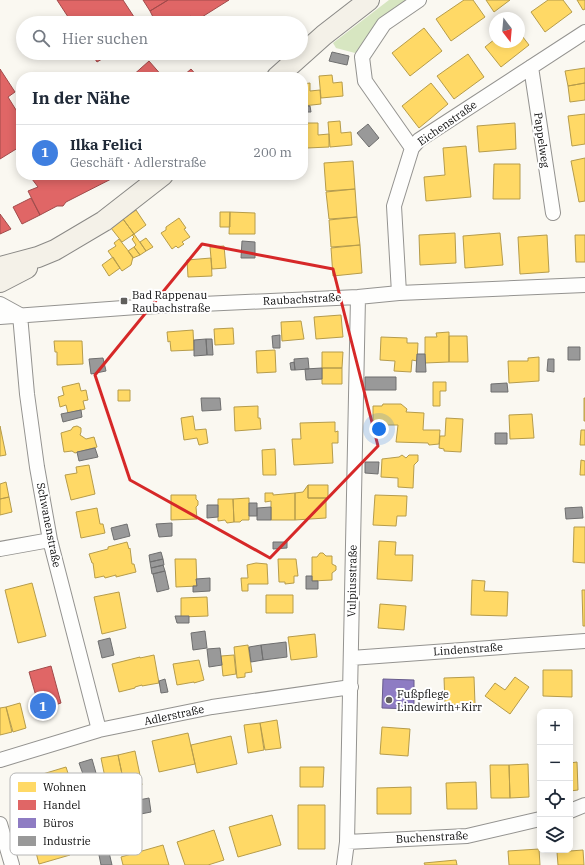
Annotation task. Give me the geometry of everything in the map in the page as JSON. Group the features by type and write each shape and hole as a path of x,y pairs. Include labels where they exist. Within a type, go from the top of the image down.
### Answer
{"street":[{"path":"308,50 369,0"},
{"path":"412,148 365,81 362,57 384,24 419,0"},
{"name":"Eichenstraße","path":"400,293 394,206 412,148 420,140 585,32"},
{"path":"283,72 296,60"},
{"name":"Pappelweg","path":"531,66 553,213"},
{"path":"0,267 38,257 55,250 104,221 157,180"},
{"path":"0,282 25,270 38,257"},
{"name":"Raubachstraße","path":"0,317 228,302 585,285"},
{"name":"Vulpiusstraße","path":"344,865 347,842 351,687 358,297"},
{"path":"0,304 20,315"},
{"name":"Schwanenstraße","path":"20,315 27,394 50,540 99,730"},
{"path":"0,549 50,540"},
{"name":"Lindenstraße","path":"351,658 585,641"},
{"name":"Adlerstraße","path":"0,760 99,730 222,705 351,687"},
{"path":"573,809 585,805"},
{"name":"Buchenstraße","path":"347,842 467,836 537,821"},
{"path":"0,824 12,865"}],"highlighted area":[{"path":"202,244 333,269 378,446 270,558 130,480 95,375"}],"green space":[{"path":"389,0 409,0 380,22 355,53 336,48 333,43"}],"building: Wohnen":[{"path":"464,0 473,0 485,17 451,41 436,19"},
{"path":"486,0 510,0 494,12"},
{"path":"548,0 563,0 572,12 545,32 531,12"},
{"path":"577,0 585,0 585,9 583,10"},
{"path":"424,28 442,51 410,76 392,53"},
{"path":"525,40 529,45 501,67 485,47 489,44 489,48 525,48"},
{"path":"468,54 484,77 454,99 437,76"},
{"path":"585,68 585,83 568,86 565,71"},
{"path":"332,75 333,83 342,82 343,96 321,98 319,76"},
{"path":"308,83 310,83 310,91 320,90 321,104 308,105"},
{"path":"431,83 448,104 419,128 402,106"},
{"path":"585,83 585,100 570,102 568,86"},
{"path":"585,114 585,144 572,146 568,116"},
{"path":"340,121 341,133 351,132 352,145 330,147 328,122"},
{"path":"308,123 318,123 318,135 329,134 329,147 308,148"},
{"path":"515,123 516,149 479,152 477,126"},
{"path":"466,146 471,197 426,201 424,177 445,175 443,148"},
{"path":"585,158 585,201 579,202 571,161"},
{"path":"353,161 355,189 326,191 324,163"},
{"path":"494,164 520,164 520,199 493,199"},
{"path":"355,189 357,217 329,219 326,192"},
{"path":"136,210 146,225 134,234 123,219"},
{"path":"220,212 230,212 230,227 220,227"},
{"path":"230,212 255,213 255,234 229,234"},
{"path":"357,217 360,245 331,247 329,220"},
{"path":"179,218 190,237 182,242 184,244 178,248 176,246 172,249 161,233 166,230 166,227"},
{"path":"123,219 134,234 122,242 111,228"},
{"path":"455,233 456,263 420,265 419,235"},
{"path":"500,233 503,265 465,268 463,236"},
{"path":"134,234 146,251 140,255 134,247 136,245 132,239 134,237 132,235"},
{"path":"547,235 549,272 520,274 518,237"},
{"path":"575,235 585,235 585,262 576,262"},
{"path":"146,238 153,247 146,251 140,242"},
{"path":"119,239 133,257 131,265 122,271 108,251 116,246 114,243"},
{"path":"360,245 362,273 333,276 331,248"},
{"path":"224,246 226,268 212,269 210,247"},
{"path":"134,247 140,255 133,258 128,251"},
{"path":"113,257 120,268 109,276 102,265"},
{"path":"211,258 212,276 188,277 187,260"},
{"path":"341,315 343,337 316,339 314,317"},
{"path":"301,321 304,339 282,341 281,322"},
{"path":"233,328 234,344 215,345 214,329"},
{"path":"193,330 194,350 171,351 167,332"},
{"path":"449,332 449,362 425,363 425,337 437,337 436,333"},
{"path":"449,336 467,336 468,362 449,362"},
{"path":"381,337 407,338 407,343 418,343 417,361 412,360 411,372 394,371 395,361 380,360"},
{"path":"54,341 82,341 83,364 57,365 57,352 55,352"},
{"path":"275,350 276,372 257,373 256,351"},
{"path":"322,352 343,352 342,368 322,368"},
{"path":"539,357 539,381 509,383 508,361 528,361 528,358"},
{"path":"322,368 342,368 342,384 322,384"},
{"path":"433,382 446,382 446,391 440,391 440,406 433,406"},
{"path":"79,383 81,391 86,390 88,400 83,401 85,409 68,413 66,405 60,407 58,397 64,395 62,387"},
{"path":"118,390 130,390 130,401 118,401"},
{"path":"585,398 585,421 584,421"},
{"path":"383,404 401,404 407,409 406,412 424,413 423,430 440,430 439,444 429,445 428,443 396,442 398,425 373,425 373,406 382,406"},
{"path":"258,406 258,418 260,418 261,429 235,431 234,407"},
{"path":"532,414 534,438 510,439 509,415"},
{"path":"193,416 195,430 206,429 208,443 199,445 197,438 184,440 181,418"},
{"path":"446,418 463,419 461,452 444,451 444,449 439,448 440,436 445,436"},
{"path":"335,422 335,432 338,431 338,443 332,443 333,463 294,465 292,439 301,439 300,423"},
{"path":"0,426 6,455 0,456"},
{"path":"77,426 81,428 80,435 86,439 94,437 97,447 75,453 72,451 64,452 61,433 71,430 73,427"},
{"path":"581,430 585,430 585,445 580,445"},
{"path":"275,449 276,475 263,475 262,450"},
{"path":"402,455 406,458 409,455 418,455 418,461 414,465 413,488 398,487 398,478 381,477 382,459 399,457"},
{"path":"581,460 585,461 585,475 580,475"},
{"path":"89,465 95,494 71,500 65,475 77,473 76,467"},
{"path":"6,482 9,497 0,499 0,484"},
{"path":"308,485 308,498 326,498 326,518 295,520 295,493 303,492"},
{"path":"308,485 328,485 328,498 308,498"},
{"path":"265,493 273,493 273,495 295,493 295,520 271,520 271,501 265,502"},
{"path":"171,495 196,495 196,499 198,501 198,505 196,507 197,519 171,520"},
{"path":"375,495 407,496 406,516 397,516 396,526 373,525"},
{"path":"9,497 12,512 0,515 0,499"},
{"path":"249,498 249,520 234,522 233,499"},
{"path":"218,499 233,499 234,522 227,523 225,520 218,521"},
{"path":"97,508 100,524 103,524 105,533 81,538 76,512"},
{"path":"574,527 585,527 585,563 573,562"},
{"path":"379,541 396,542 395,555 413,555 412,581 377,579"},
{"path":"127,542 129,549 130,548 132,564 134,564 136,572 116,577 116,575 105,578 104,576 95,578 93,563 89,554"},
{"path":"320,553 323,553 326,556 332,556 332,564 336,566 336,570 332,573 332,580 312,581 312,557 317,557"},
{"path":"175,559 196,559 197,586 176,587"},
{"path":"278,559 296,559 298,576 294,576 294,583 285,584 285,582 279,582"},
{"path":"256,563 267,564 268,584 248,584 248,591 242,591 241,578 248,578 247,565"},
{"path":"472,580 485,581 484,591 508,592 507,616 471,615"},
{"path":"32,583 46,636 18,643 5,590"},
{"path":"582,590 585,590 585,626 583,626"},
{"path":"119,592 126,628 102,634 94,597"},
{"path":"266,595 293,595 293,613 266,613"},
{"path":"207,597 208,616 181,617 181,598"},
{"path":"380,604 406,606 404,630 378,628"},
{"path":"315,634 317,657 291,660 288,637"},
{"path":"248,645 252,672 245,673 245,677 237,678 234,647"},
{"path":"154,655 159,683 142,685 119,692 112,664"},
{"path":"234,655 236,674 223,676 221,656"},
{"path":"199,660 204,680 177,685 173,664"},
{"path":"543,670 572,670 572,697 543,696"},
{"path":"474,677 475,704 445,705 444,678"},
{"path":"515,677 529,687 510,714 485,696 495,683 505,690"},
{"path":"20,703 26,728 13,732 6,707"},
{"path":"6,707 12,732 0,735 0,708"},
{"path":"277,720 281,748 265,750 260,723"},
{"path":"260,723 264,750 248,753 244,725"},
{"path":"382,727 410,729 408,756 380,754"},
{"path":"188,733 195,764 159,772 152,741"},
{"path":"231,736 237,764 197,773 191,745"},
{"path":"135,751 140,773 122,773 118,755"},
{"path":"118,755 122,773 104,773 101,758"},
{"path":"577,762 578,790 573,791 573,781 573,763"},
{"path":"528,764 529,797 510,798 509,765"},
{"path":"490,765 509,765 510,798 491,798"},
{"path":"66,767 68,773 46,773"},
{"path":"300,767 324,767 323,787 300,787"},
{"path":"476,782 477,809 447,809 446,783"},
{"path":"411,787 411,814 377,814 377,788"},
{"path":"298,805 325,805 325,849 298,849"},
{"path":"272,815 281,845 238,857 229,827"},
{"path":"214,830 224,860 208,865 185,865 177,842"},
{"path":"163,845 169,865 123,865 121,857 128,855 142,855 142,851"},
{"path":"537,849 537,853 539,853 540,865 509,865 508,851"},
{"path":"583,850 584,865 558,865 557,853 573,853 573,851"},
{"path":"37,855 70,855 39,864"},
{"path":"456,860 457,865 425,865 424,863"}],"building: Handel":[{"path":"57,0 123,0 133,16 67,16"},
{"path":"143,0 168,0 150,11"},
{"path":"168,0 229,0 204,16 152,16 150,11"},
{"path":"149,61 159,72 137,72"},
{"path":"0,69 15,92 8,97 16,110 16,149 0,159"},
{"path":"33,180 109,180 66,202 63,206 57,206 40,215 28,191 38,187"},
{"path":"31,198 40,215 22,224 13,207"},
{"path":"0,214 11,229 0,234"},
{"path":"51,666 61,703 40,710 29,672"}],"building: Büros":[{"path":"383,679 414,680 414,709 382,708"}],"building: Industrie":[{"path":"332,52 349,56 347,65 329,61"},
{"path":"308,106 310,106 311,112 308,112"},
{"path":"368,124 379,138 369,147 357,133"},
{"path":"242,241 255,242 255,258 241,258"},
{"path":"280,335 280,348 273,348 272,336"},
{"path":"206,339 212,339 213,355 207,355"},
{"path":"206,339 207,355 194,356 194,340"},
{"path":"568,347 580,347 580,360 568,360"},
{"path":"417,354 425,354 426,372 416,372"},
{"path":"103,358 106,371 91,374 89,359"},
{"path":"308,358 309,369 295,370 294,359"},
{"path":"548,359 554,359 554,372 547,371"},
{"path":"294,362 295,370 291,370 290,363"},
{"path":"322,368 322,379 306,380 305,369"},
{"path":"365,377 396,377 396,390 365,390"},
{"path":"507,383 508,392 491,392 491,384"},
{"path":"201,398 220,398 221,410 202,411"},
{"path":"81,410 82,417 63,422 61,414"},
{"path":"495,433 507,433 507,444 495,444"},
{"path":"95,448 98,457 79,461 77,452"},
{"path":"365,462 379,462 378,474 365,473"},
{"path":"249,503 257,503 257,516 249,516"},
{"path":"207,505 218,505 218,517 207,518"},
{"path":"271,507 271,520 257,520 257,508"},
{"path":"582,507 583,518 566,519 565,508"},
{"path":"172,523 172,536 159,537 156,524"},
{"path":"127,524 130,536 114,540 111,528"},
{"path":"273,542 287,542 287,548 273,549"},
{"path":"161,552 163,559 150,562 149,555"},
{"path":"163,559 164,565 151,568 150,562"},
{"path":"163,565 165,571 152,574 151,568"},
{"path":"165,571 169,589 157,592 153,574"},
{"path":"306,576 312,576 312,581 318,581 318,589 306,589"},
{"path":"210,578 210,591 193,592 193,586 197,586 196,579"},
{"path":"175,616 189,616 189,623 177,623"},
{"path":"205,631 207,648 193,650 191,633"},
{"path":"110,638 114,655 102,658 98,641"},
{"path":"286,642 287,657 263,660 261,645"},
{"path":"261,645 263,660 251,662 249,647"},
{"path":"220,648 222,665 209,667 207,649"},
{"path":"165,679 168,692 161,693 159,681"},
{"path":"92,759 96,773 83,773 79,763"},
{"path":"149,798 151,812 142,814 142,799"},
{"path":"99,855 110,855 112,865 101,865"}],"place":[{"name":"Bad Rappenau Raubachstraße","path":"124,301"},
{"name":"Fußpflege Lindewirth+Kirr","path":"389,700"},
{"name":"Ilka Felici","path":"43,706"}]}
